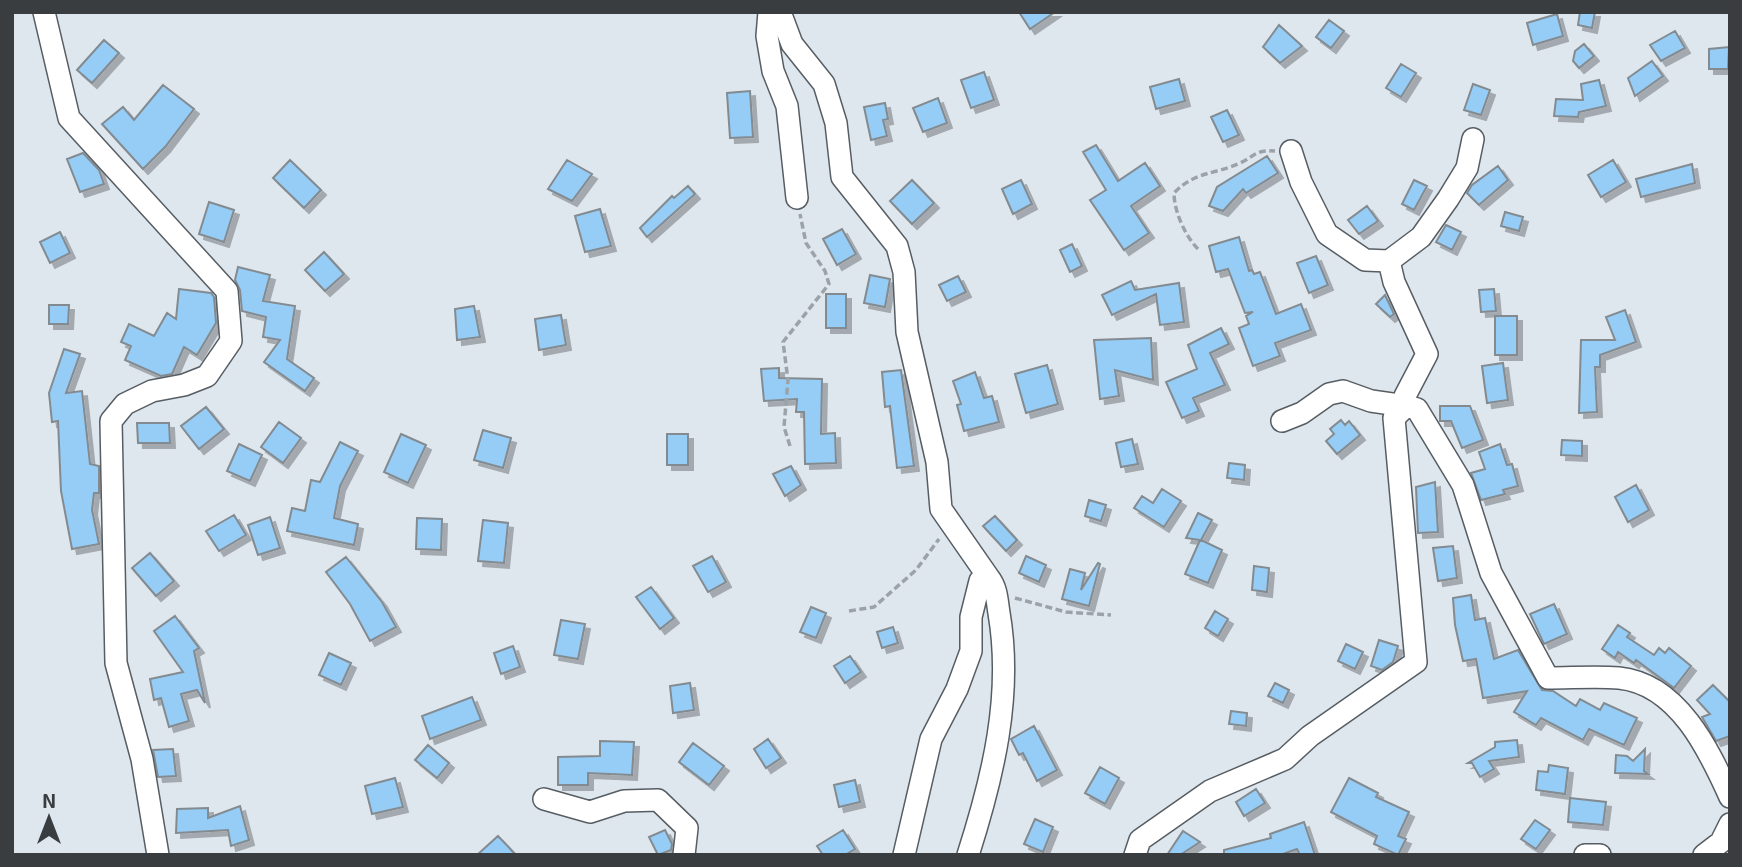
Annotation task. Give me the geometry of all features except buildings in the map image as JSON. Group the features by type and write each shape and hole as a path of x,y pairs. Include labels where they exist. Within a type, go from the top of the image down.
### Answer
{"street":[{"path":"44,12 69,118 227,291 231,341 207,376 184,385 152,391 125,404 111,421 116,663 142,758 158,855"},
{"path":"769,12 767,36 773,71 788,106 797,198"},
{"path":"780,12 792,44 824,84 836,122 842,177 897,246 904,272 906,332 937,462 941,509 994,584 1001,627 1003,703 986,800 968,855"},
{"path":"1291,151 1301,182 1327,233 1365,260 1388,261 1421,237 1448,199 1467,168 1473,139"},
{"path":"1135,855 1140,840 1210,791 1285,759 1310,736 1416,662 1394,418 1406,405 1405,396 1427,354 1394,282 1388,261"},
{"path":"1282,421 1302,413 1329,394 1343,391 1371,401 1417,409 1463,485 1491,573 1548,678 1621,678 1641,684 1675,706 1707,747 1730,797"},
{"path":"904,855 931,739 962,677 971,652 971,617 981,581 989,578"},
{"path":"544,799 590,812 624,802 659,800 687,828 684,855"},
{"path":"1704,855 1721,842 1730,824"},
{"path":"1585,855 1600,855"}],"path":[{"path":"1198,249 1189,241 1174,201 1174,192 1188,178 1241,163 1256,150 1291,151"},
{"path":"790,446 784,427 788,380 783,342 829,284 825,271 806,243 797,198"},
{"path":"849,611 874,607 916,570 951,523"},
{"path":"989,578 1010,596 1066,612 1111,615"}]}
